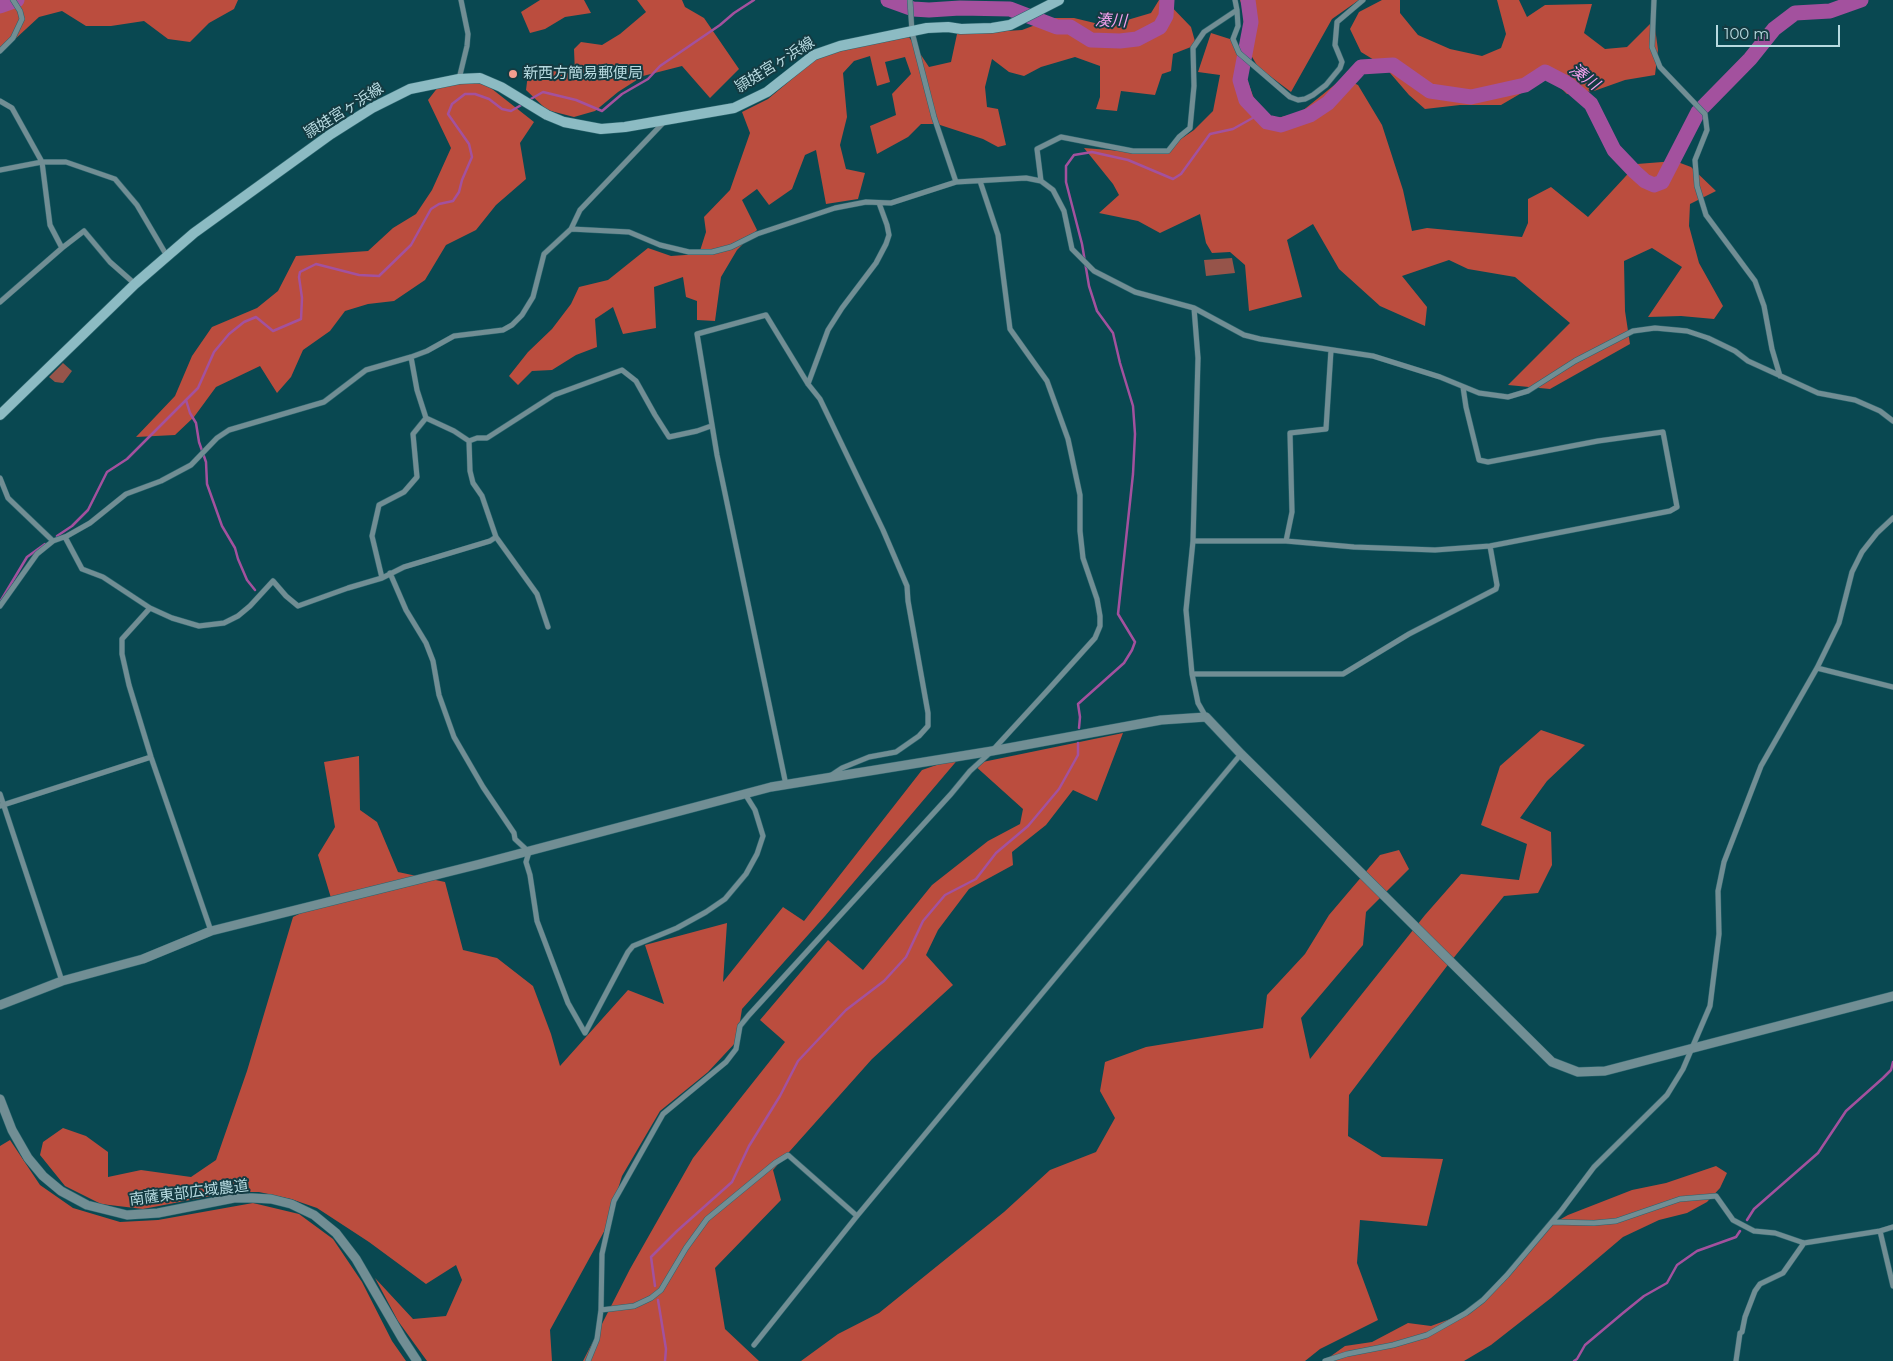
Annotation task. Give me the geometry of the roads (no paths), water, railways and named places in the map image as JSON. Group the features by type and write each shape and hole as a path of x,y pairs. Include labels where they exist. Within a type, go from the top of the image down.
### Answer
{"main road":[{"name":"頴娃宮ヶ浜線","path":"0,415 166,256 246,194 372,108 410,89 459,79 480,78 501,87 564,122 601,129 664,121 734,108 767,92 814,55 840,46 927,28 992,28 1010,24 1059,0"}],"street":[{"path":"0,51 12,38 22,19 20,11 13,0"},
{"path":"459,79 468,34 461,0"},
{"path":"910,0 912,32 934,117 956,182"},
{"path":"1234,0 1238,26 1233,39 1239,53 1290,97 1298,100 1313,95 1326,85 1340,68 1342,62 1335,45 1337,22 1363,0"},
{"path":"1654,0 1652,47 1660,66 1705,114 1707,130 1695,160 1698,186 1706,215 1755,281 1764,306 1772,349 1780,376"},
{"path":"1041,181 1037,149 1061,137 1133,151 1168,151 1179,137 1190,128 1194,86 1192,48 1204,32 1237,10"},
{"path":"0,101 12,108 42,162 50,225 62,248"},
{"path":"0,606 37,554 53,541 65,537 90,523 126,494 161,481 191,465 217,438 229,430 324,402 366,370 427,351 454,336 503,330 512,325 522,315 533,297 544,254 571,229 580,210 664,121"},
{"path":"0,170 42,162 66,162 114,179 137,205 166,256"},
{"path":"571,229 629,232 660,245 688,252 712,252 731,247 757,234 835,208 866,202 891,203 956,182 1026,178 1041,181 1053,190 1064,212 1072,248 1094,271 1135,292 1194,308 1244,335 1373,356 1440,377 1479,393 1508,398 1528,391 1575,361 1633,331 1655,328 1687,331 1708,338 1735,351 1748,361 1818,393 1855,400 1880,411 1893,421"},
{"path":"588,1361 597,1339 601,1310 602,1254 614,1201 663,1114 726,1062 736,1049 740,1026 749,1015 970,771 992,752 994,747 1095,638 1100,626 1097,599 1083,558 1080,531 1080,495 1068,439 1047,381 1010,329 998,235 980,180"},
{"path":"808,384 828,330 876,263 886,244 889,234 879,203"},
{"path":"0,302 84,231 110,262 135,284"},
{"path":"1194,308 1198,358 1194,541 1186,610 1192,674 1198,703 1206,717 1241,754 1552,1062 1578,1072 1605,1071 1893,996"},
{"path":"786,785 712,426 697,334 766,315 808,384 820,398 883,530 907,586 928,714 928,726 919,736 896,752 869,757 835,771 828,778"},
{"path":"1286,541 1292,512 1290,434 1326,429 1331,350"},
{"path":"411,357 417,390 426,418 470,441"},
{"path":"470,441 478,438 487,438 554,395 622,370 636,381 669,436 712,426"},
{"path":"1194,541 1286,541 1354,547 1435,550 1490,546 1661,512 1676,507 1663,432 1598,441 1488,462 1479,460 1463,387"},
{"path":"382,578 372,536 379,505 404,492 417,477 413,434 426,418"},
{"path":"470,441 472,477 482,496 496,537 537,594 548,627"},
{"path":"0,478 8,498 53,541"},
{"path":"1325,1361 1347,1354 1393,1346 1427,1335 1466,1313 1483,1300 1552,1222 1594,1167 1667,1094 1693,1049 1710,1006 1719,934 1718,891 1724,862 1760,766 1817,668 1839,623 1852,572 1862,552 1877,533 1893,518"},
{"path":"65,537 82,569 103,577 150,608 195,625 224,623 238,616 273,581 298,606 382,578 390,573 490,541 496,537"},
{"path":"1192,674 1343,674 1409,634 1496,589 1497,585 1490,546"},
{"path":"390,573 406,610 426,643 433,660 440,695 454,737 483,787 514,833 515,839 529,852"},
{"path":"150,608 122,639 122,654 150,757 211,931"},
{"path":"1817,668 1893,687"},
{"path":"0,1005 62,981 143,959 211,931 529,852 745,794 786,785 992,752 1161,720 1206,717"},
{"path":"754,1345 857,1216 1241,754"},
{"path":"2,805 150,757"},
{"path":"0,794 2,805 62,981"},
{"path":"529,852 526,862 530,875 537,921 568,1003 585,1034 628,952 633,946 676,928 706,912 726,899 746,874 758,854 763,836 754,810 745,794"},
{"name":"南薩東部広域農道","path":"0,1099 12,1130 33,1164 43,1176 61,1191 87,1206 127,1215 158,1213 234,1198 252,1198 271,1199 291,1204 314,1215 336,1233 356,1259 417,1361"},
{"path":"601,1310 634,1306 651,1298 661,1290 686,1248 707,1219 775,1162 788,1155 857,1216"},
{"path":"1552,1222 1594,1223 1616,1221 1680,1199 1716,1196 1733,1220 1754,1231 1775,1233 1804,1242 1880,1231 1893,1227"},
{"path":"1880,1231 1893,1286"},
{"path":"1736,1361 1740,1333 1742,1332 1755,1292 1760,1284 1783,1274 1804,1242"}],"waterway":[{"name":"湊川","path":"0,6 17,0"},
{"path":"529,100 543,92 576,100 602,111 622,94 648,79 660,66 754,0"},
{"name":"湊川","path":"888,0 913,9 1010,9 1057,27 1070,27 1091,40 1120,41 1137,39 1160,27 1166,16 1167,0"},
{"name":"湊川","path":"1248,0 1251,22 1240,80 1246,100 1267,122 1281,125 1310,115 1328,103 1361,67 1393,65 1430,91 1471,97 1525,85 1545,72 1568,84 1591,104 1614,150 1645,181 1654,185 1662,182 1698,112 1750,59 1774,29 1795,13 1830,11 1861,0"},
{"path":"57,536 72,526 88,510 107,472 127,459 198,388 214,352 229,334 244,322 256,317 273,331 301,319 300,272 316,264 359,275 379,276 411,245 431,209 439,204 453,201 459,192 472,157 469,144 448,114 452,104 465,94 475,94 489,99 502,109 511,111 523,104"},
{"path":"1079,728 1078,704 1124,663 1135,642 1118,614 1133,474 1135,434 1133,406 1113,333 1097,311 1089,286 1082,244 1066,182 1066,166 1074,155 1092,152 1128,160 1173,179 1181,174 1210,134 1233,129 1258,115"},
{"path":"186,400 190,413 196,423 199,442 206,462 207,484 222,526 235,548 247,580 255,590"},
{"path":"0,602 27,557 45,544"},
{"path":"655,1286 651,1257 732,1182 749,1146 780,1096 798,1061 846,1010 884,981 906,957 923,921 945,895 976,879 996,853 1028,826 1059,789 1078,755 1078,743"},
{"path":"1747,1220 1754,1209 1818,1153 1846,1111 1891,1070 1893,1062"},
{"path":"1574,1361 1585,1345 1623,1313 1644,1296 1667,1283 1677,1265 1697,1251 1736,1237 1740,1231"},
{"path":"658,1300 666,1349 665,1361"}],"place":[{"name":"新西方簡易郵便局","path":"513,74"}]}
